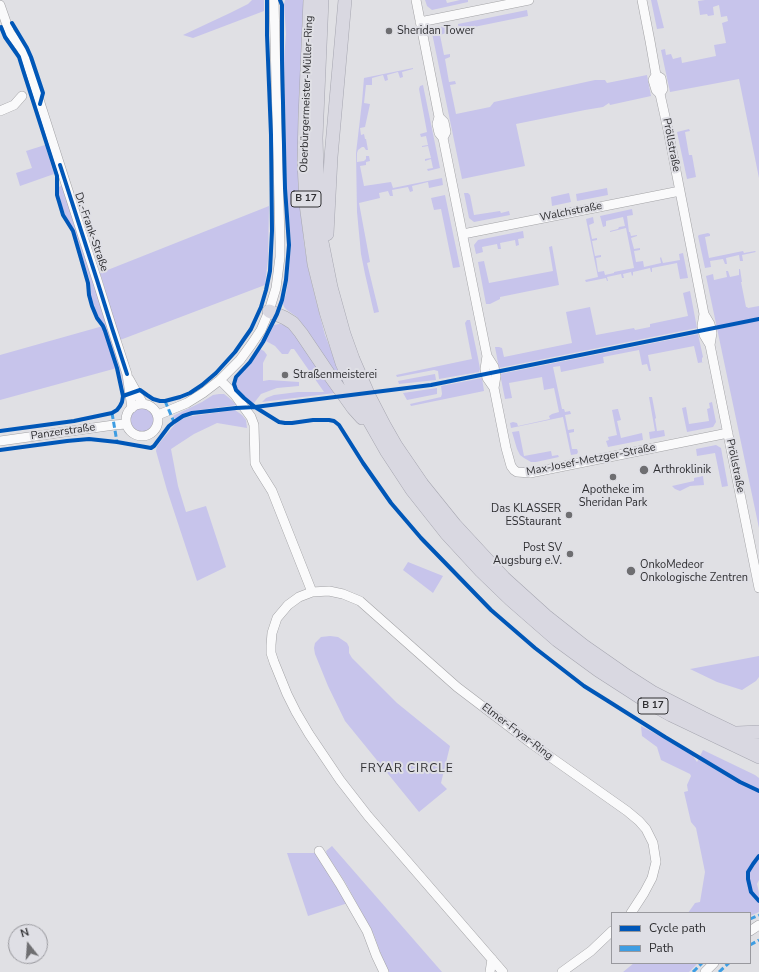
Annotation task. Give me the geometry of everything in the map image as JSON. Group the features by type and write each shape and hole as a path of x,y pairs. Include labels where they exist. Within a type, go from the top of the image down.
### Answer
{"highway":[{"name":"Oberbürgermeister-Müller-Ring","path":"310,0 304,138 308,224 314,264 326,312 340,357 356,394 384,425 396,446 422,484 450,520 518,591 546,616 584,646 627,676 652,692 733,733 759,754"},
{"name":"Oberbürgermeister-Müller-Ring","path":"322,0 316,110 316,161 319,216 330,287 353,359 356,394 354,409 374,431 412,490 446,533 491,581 538,624 576,655 646,702 671,715 759,754"},
{"path":"325,262 345,0"},
{"path":"269,312 285,318 293,323 328,373 356,394"},
{"path":"733,733 759,732"}],"street":[{"path":"158,415 187,403 203,393 220,380 240,360 252,345 261,330 269,312 276,288 280,257 280,242 274,0"},
{"name":"Max-Josef-Metzger-Straße","path":"416,0 439,118 444,122 446,132 443,138 487,356 494,367 496,376 494,388 509,462 514,470 520,473 530,473 728,433"},
{"path":"420,22 529,0"},
{"name":"Pröllstraße","path":"642,0 656,75 661,78 663,89 660,94 704,314 702,326 704,335 710,344 759,588"},
{"name":"Dr.-Frank-Straße","path":"0,5 3,26 21,48 27,62 127,374 132,408"},
{"path":"0,111 14,105 22,96"},
{"name":"Walchstraße","path":"463,234 680,191"},
{"name":"Dr.-Frank-Straße","path":"127,374 143,404"},
{"path":"220,380 235,395 251,417 254,426 256,467 272,491 312,592"},
{"path":"143,404 152,407 158,415 159,420 158,426 151,434 141,437 131,433 128,429 126,424 126,415 135,406 143,404"},
{"name":"Panzerstraße","path":"0,441 126,424"},
{"name":"Elmer-Fryar-Ring","path":"503,972 356,801 340,780 296,712 272,657 271,645 272,632 277,618 288,605 299,597 312,592 330,591 343,594 360,601 457,686 526,740 639,821 646,829 653,843 656,862 652,878 632,912"},
{"path":"319,851 367,931 384,972"},
{"path":"751,932 759,925"},
{"path":"562,972 591,951 611,932"},
{"path":"490,972 492,959"},
{"path":"705,972 713,964"}],"shaded area":[{"path":"252,0 264,0 264,11 193,38 183,35 248,4"},
{"path":"285,0 304,0 298,142 299,186 304,243 308,268 325,335 345,387 297,317 284,307 283,303 288,281 291,245 287,187 284,59 286,34"},
{"path":"425,0 446,0 447,3 468,0 468,2 432,10 427,6"},
{"path":"651,0 657,0 664,28 657,29"},
{"path":"759,0 759,178 739,79 670,92 661,50 665,49 666,55 671,54 673,59 681,57 682,63 716,56 714,45 726,43 722,23 728,21 727,16 721,17 719,5 713,7 714,15 700,15 698,1"},
{"path":"527,10 528,16 459,30 458,24"},
{"path":"445,26 446,33 440,35 444,55 450,54 450,57 445,59 449,82 455,81 456,84 450,85 456,114 490,107 494,102 595,80 605,80 607,83 647,75 651,96 610,105 609,103 603,107 516,124 525,166 462,179 432,33 435,28"},
{"path":"413,68 402,72 403,77 400,78 398,72 387,75 388,80 385,81 383,75 372,78 372,85 366,85 364,103 370,104 365,127 360,128 361,135 364,134 366,139 368,150 362,147 358,150 357,162 364,161 366,156 369,156 370,161 366,162 366,165 360,166 364,186 391,182 393,188 442,178 443,185 429,188 428,182 412,186 413,191 410,192 408,187 392,190 393,196 390,196 388,191 379,193 380,198 359,203 370,262 367,263 379,312 374,313 361,254 357,212 356,153 364,78"},
{"path":"423,85 440,168 428,171 427,169 433,168 431,159 425,161 425,159 431,158 428,146 422,147 428,145 426,136 421,137 420,134 427,132 419,89 420,86"},
{"path":"689,129 690,131 685,132 689,155 692,155 696,177 687,179 677,132"},
{"path":"45,145 54,174 20,186 16,173 32,168 26,151"},
{"path":"63,185 120,367 126,392 119,367 91,296 90,281 74,230 69,224 61,204 59,187"},
{"path":"607,188 608,195 577,201 576,194"},
{"path":"464,193 468,193 470,195 474,215 509,211 510,215 474,222 469,218"},
{"path":"569,193 571,202 552,206 551,197"},
{"path":"445,195 460,267 453,268 441,209 434,210 431,198"},
{"path":"269,206 268,259 265,285 120,340 100,273"},
{"path":"632,209 633,215 627,216 631,236 637,235 631,238 634,249 640,248 640,250 634,251 636,262 643,261 644,267 661,263 661,257 663,263 680,260 679,254 683,253 688,278 680,279 677,263 652,268 652,272 650,268 633,272 632,276 631,272 623,274 624,278 622,278 621,274 607,277 608,281 606,278 586,282 585,280 598,277 586,219 593,217 594,223 589,225 592,239 597,238 597,240 592,241 595,256 601,255 601,257 596,258 598,272 604,271 605,275 634,268 626,228 610,232 618,229 619,227 625,226 623,217 606,221 606,226 603,227 600,216"},
{"path":"523,231 524,238 518,239 519,245 516,246 515,240 500,243 501,249 498,249 497,244 482,247 483,252 476,254 474,245 478,240"},
{"path":"708,233 710,236 705,237 709,258 743,251 744,253 756,252 742,255 743,261 740,261 739,255 726,258 727,264 725,264 723,259 710,261 711,267 705,268 698,236"},
{"path":"552,246 559,285 500,297 500,299 490,304 486,304 478,262 484,261 489,283 553,271 549,247"},
{"path":"739,269 746,307 759,306 759,528 706,276 713,274 714,280 727,277 726,271 728,271 730,277 739,275"},
{"path":"690,291 697,328 499,368 495,347 502,348 504,357 572,343 566,312 590,307 596,335 634,328 635,330 650,327 650,324 688,316 683,293"},
{"path":"467,320 470,320 480,369 479,372 439,379 438,371 434,370 397,377 396,375 472,359 465,323"},
{"path":"274,325 287,325 294,330 335,393 262,402 266,398 274,395 298,392 324,392 294,349 291,349 288,354 282,354 275,346 266,341"},
{"path":"103,326 117,368 0,400 0,355"},
{"path":"698,334 703,357 702,362 704,362 698,363 694,346 648,355 651,371 649,371 647,364 642,365 639,350 603,357 604,363 561,372 560,366 553,367 562,409 564,409 565,412 570,411 571,414 565,415 568,430 574,429 574,432 569,433 572,449 577,449 577,454 571,455 563,417 511,428 510,423 513,422 517,423 518,426 550,419 549,416 559,412 554,388 544,390 542,377 509,383 512,398 505,399 500,374"},
{"path":"260,349 267,355 263,363 263,381 299,382 299,386 277,388 261,394 254,403 245,398 237,390 236,384 237,378 251,363"},
{"path":"435,374 436,380 399,384 398,381"},
{"path":"482,378 484,391 411,406 410,404 441,397 441,386"},
{"path":"437,388 437,394 407,400 403,393"},
{"path":"224,394 237,405 188,412 174,418 173,416 213,395"},
{"path":"649,397 652,397 657,431 664,430 665,436 650,439 649,432 655,431"},
{"path":"712,402 716,422 713,427 687,432 682,408 686,407 689,424 709,421 707,409 710,408 709,403"},
{"path":"142,408 147,409 153,415 153,425 147,431 142,432 137,431 131,425 130,420 131,415 137,409"},
{"path":"618,409 621,420 617,421 621,438 642,433 643,440 608,447 606,441 609,440 608,437 617,435 612,410"},
{"path":"235,410 246,420 247,428 217,423 194,434 171,449 178,486 186,512 206,506 226,567 197,581 167,490 156,451 157,446 175,424 184,418"},
{"path":"519,431 524,456 551,451 552,456 558,455 559,457 536,462 531,462 524,458 520,455 517,449 512,432"},
{"path":"716,445 721,448 728,486 722,487 715,453 697,456 696,449"},
{"path":"703,476 704,485 690,486 680,491 672,486 694,481 694,478"},
{"path":"408,562 443,576 433,593 403,570"},
{"path":"321,637 338,637 347,643 349,653 352,658 397,703 450,746 441,783 447,789 419,812 345,721 328,686 315,654 315,643"},
{"path":"759,656 759,677 756,681 742,690 717,682 690,669"},
{"path":"641,726 693,756 697,762 703,750 759,778 759,880 757,884 759,893 759,912 751,916 751,912 689,912 695,903 700,902 705,872 696,828 691,822 684,792 688,791 687,785 691,776 690,774 661,760 657,747 642,736"},
{"path":"332,846 442,972 388,972 374,935 345,882 327,855 326,851"},
{"path":"287,853 317,853 348,903 308,916"},
{"path":"633,964 697,964 689,972 623,972"}],"marked path":[{"path":"165,401 174,422"},
{"path":"112,413 117,442"},
{"path":"751,919 759,915"},
{"path":"751,944 759,940"},
{"path":"693,972 701,964"},
{"path":"719,972 728,964"}],"cycle path":[{"path":"123,396 140,390 153,399 165,401 190,393 216,373 235,352 251,329 261,307 270,271 272,231 267,0"},
{"path":"280,0 282,5 285,188 289,245 286,280 282,300 277,314 263,342 250,362 236,377 234,384 236,390 255,407 279,422 292,423 313,420 334,421 339,425 391,503 421,538 491,610 535,648 584,686 665,737 740,782 759,791"},
{"path":"12,23 31,57 43,93 40,104"},
{"path":"0,431 74,421 112,413 120,406 123,396 117,368 105,331 92,306 88,283 73,231 63,215 57,195 57,176 19,57 5,37 1,27"},
{"path":"60,165 127,374"},
{"path":"0,450 89,439 151,448 169,426 183,416 192,413 255,407 431,385 759,319"},
{"path":"759,856 748,872 751,892 759,901"}],"place":[{"name":"Sheridan Tower","path":"389,31"},
{"name":"Straßenmeisterei","path":"285,375"},
{"name":"Arthroklinik","path":"644,470"},
{"name":"Apotheke im Sheridan Park","path":"613,477"},
{"name":"Das KLASSER ESStaurant","path":"569,515"},
{"name":"Post SV Augsburg e.V.","path":"570,554"},
{"name":"OnkoMedeor Onkologische Zentren","path":"631,571"}],"district":[{"name":"FRYAR CIRCLE","path":"407,769"}]}
